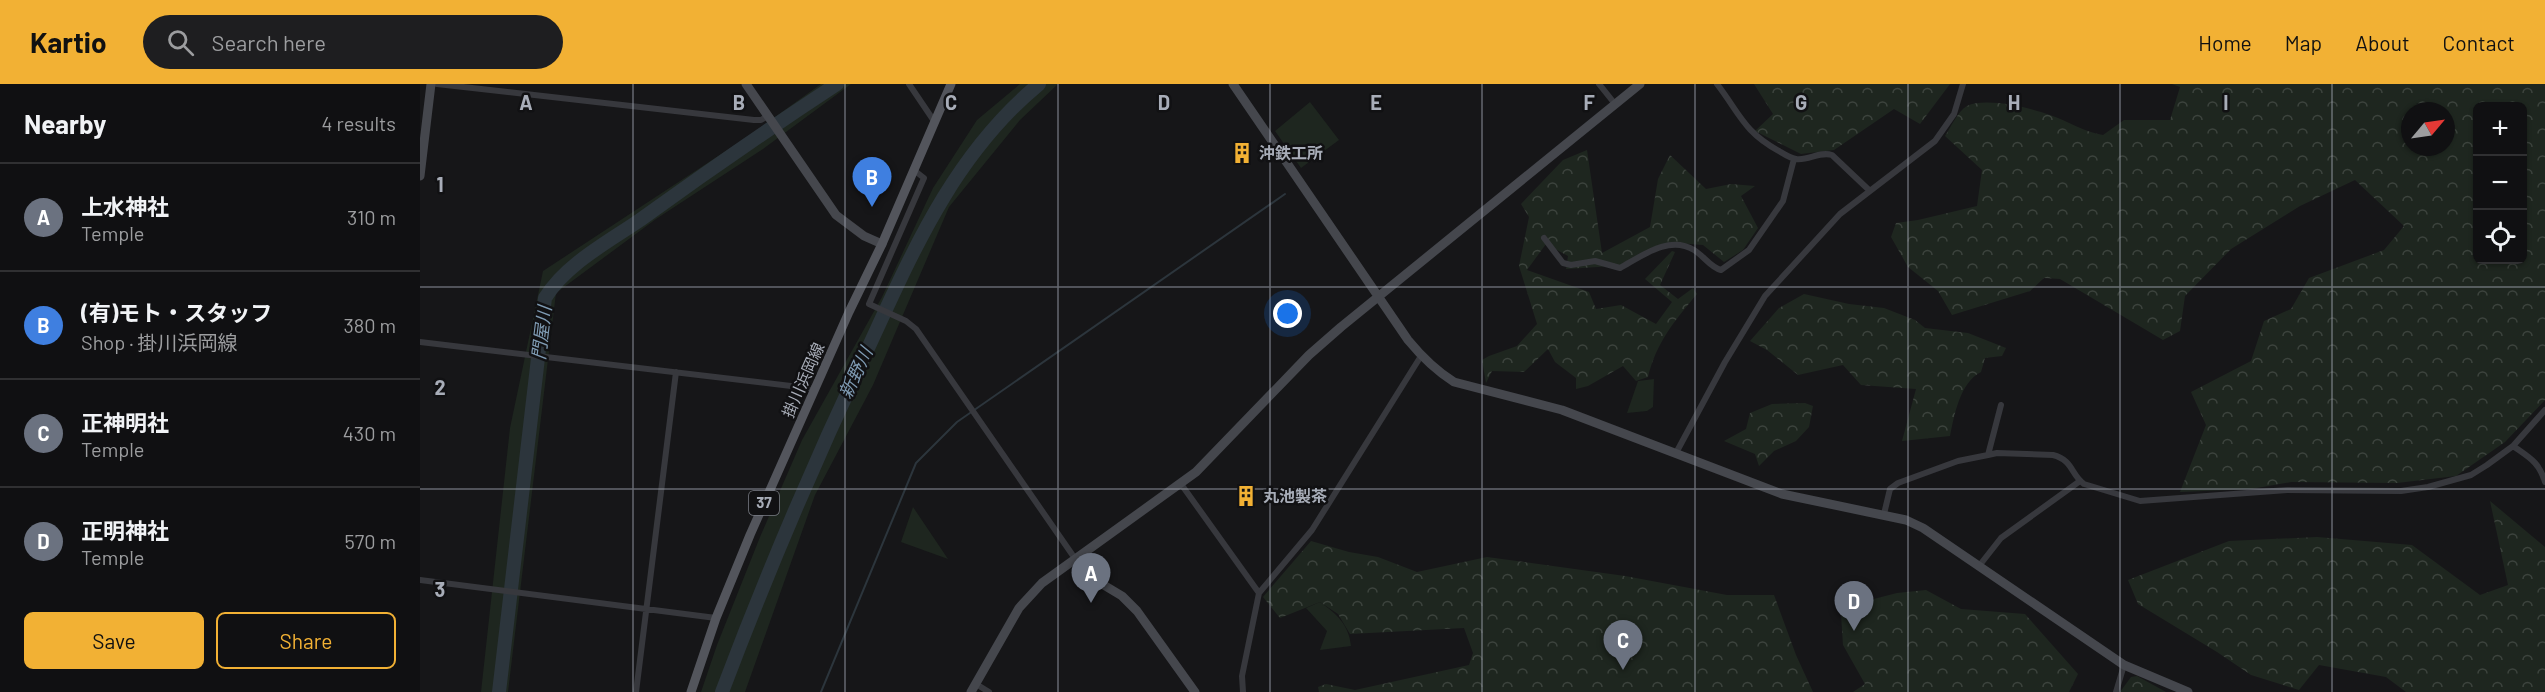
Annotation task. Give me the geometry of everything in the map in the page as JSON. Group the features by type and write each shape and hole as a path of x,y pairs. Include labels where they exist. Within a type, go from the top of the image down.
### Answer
{"main road":[{"name":"掛川浜岡線","path":"691,692 716,618 750,535 849,312 915,171 951,84"}],"street":[{"path":"420,176 431,84"},
{"path":"437,84 754,120 761,120 768,116"},
{"path":"746,84 836,215 864,236 882,244"},
{"path":"909,84 934,121"},
{"path":"1233,84 1421,357 1440,374 1454,381 1563,410 1782,494 1906,520 1923,528 2124,665 2188,692"},
{"path":"1599,84 1615,104"},
{"path":"988,692 974,688 1018,608 1042,583 1182,484 1309,355 1378,296 1640,84"},
{"path":"1717,84 1743,124 1760,141 1794,159 1804,159 1826,153 1832,155 1870,191"},
{"path":"1676,453 1725,362 1765,296 1840,214 1935,141 1954,114 1963,84"},
{"path":"1544,238 1563,263 1571,265 1595,261 1620,268 1651,250 1680,244 1694,250 1721,270 1749,250 1783,201 1794,159"},
{"path":"915,171 924,178 869,304 906,321 916,329 1076,560 1092,578 1122,596 1137,610 1195,692"},
{"path":"420,342 816,389"},
{"path":"1244,692 1242,676 1259,593 1312,530 1421,357"},
{"path":"636,692 676,372"},
{"path":"1988,455 2001,405"},
{"path":"1884,514 1890,489 1898,483 1958,462 1997,453 2056,455 2073,468 2080,481 2140,501 2287,490 2401,491 2428,488 2472,475 2512,446 2545,410"},
{"path":"2512,446 2541,468 2545,482"},
{"path":"1979,566 2001,538 2080,481"},
{"path":"1182,484 1259,593"},
{"path":"420,580 716,618"},
{"path":"2116,692 2124,665"}],"green space":[{"path":"821,84 851,84 763,149 656,219 556,293 508,692 481,692 510,428 543,271 744,139"},
{"path":"1020,84 1058,84 1020,120 949,207 873,385 815,495 745,692 701,692 760,537 802,440 882,297 933,188 977,120"},
{"path":"1754,84 1950,84 1920,124 1894,109 1834,150 1801,154 1755,131 1773,114"},
{"path":"2172,84 2545,84 2545,400 2505,442 2456,476 2397,483 2291,482 2251,489 2180,492 2206,425 2191,392 2251,361 2264,321 2291,309 2309,278 2384,250 2404,226 2355,180 2300,206 2231,249 2185,296 2180,331 2163,340 2060,279 2044,278 2030,291 1952,315 1938,291 1908,267 1891,237 1896,223 1977,206 1982,170 1945,136 1958,115 1967,106 1997,103 2032,109 2103,135 2124,120 2170,120 2180,87"},
{"path":"1310,102 1339,140 1301,168 1275,131"},
{"path":"1587,150 1602,253 1650,227 1658,179 1670,155 1706,189 1731,184 1755,186 1741,196 1758,228 1743,250 1724,262 1703,245 1677,243 1661,246 1630,265 1566,269 1568,256 1546,244 1527,270 1589,292 1596,309 1621,305 1656,324 1672,302 1645,279 1672,251 1675,252 1660,285 1678,299 1693,288 1697,294 1661,343 1648,377 1636,381 1623,366 1588,386 1576,389 1576,378 1555,362 1548,349 1524,372 1492,371 1486,383 1482,360 1517,346 1537,324 1519,266 1529,217 1521,204 1563,160"},
{"path":"1804,294 1849,304 1884,308 1915,320 1925,328 1968,333 2006,348 2002,356 1985,358 1981,372 1968,383 1959,400 1950,436 1902,441 1916,389 1861,385 1843,365 1798,375 1767,350 1750,341 1779,308"},
{"path":"1654,379 1653,407 1647,411 1627,413 1638,381"},
{"path":"1805,403 1813,406 1809,427 1796,441 1774,451 1759,466 1755,454 1724,441 1746,429 1750,413 1772,404"},
{"path":"2490,501 2545,547 2545,692 2406,692 2386,677 2319,665 2299,690 2251,675 2138,604 2128,580 2229,541 2317,537 2412,545 2480,595 2508,585"},
{"path":"913,507 948,559 901,542"},
{"path":"1311,541 1349,552 1378,557 1417,572 1487,557 1625,576 1727,595 1774,595 1796,655 1813,692 1319,692 1318,687 1326,684 1355,690 1469,665 1473,653 1464,628 1350,634 1338,614 1320,602 1280,618 1263,597"},
{"path":"1926,590 1961,609 2025,614 2078,674 2069,692 1853,692 1865,684 1843,645 1840,598 1862,602 1897,593"},
{"path":"1320,602 1332,611 1345,626 1351,646 1320,650 1327,631 1306,608"},
{"path":"2137,676 2166,692 2120,692 2131,677"}],"waterway":[{"name":"門屋川","path":"499,692 545,298 564,275 588,254 837,84"},
{"name":"新野川","path":"722,692 808,481 917,245 957,176 981,143 1039,84"},
{"path":"821,692 916,463 957,422 1285,194"}],"place":[{"name":"沖鉄工所","path":"1242,153"},
{"name":"(有)モト・スタッフ","path":"872,207"},
{"name":"丸池製茶","path":"1246,496"},
{"name":"上水神社","path":"1091,603"},
{"name":"正明神社","path":"1854,631"},
{"name":"正神明社","path":"1623,670"}]}
